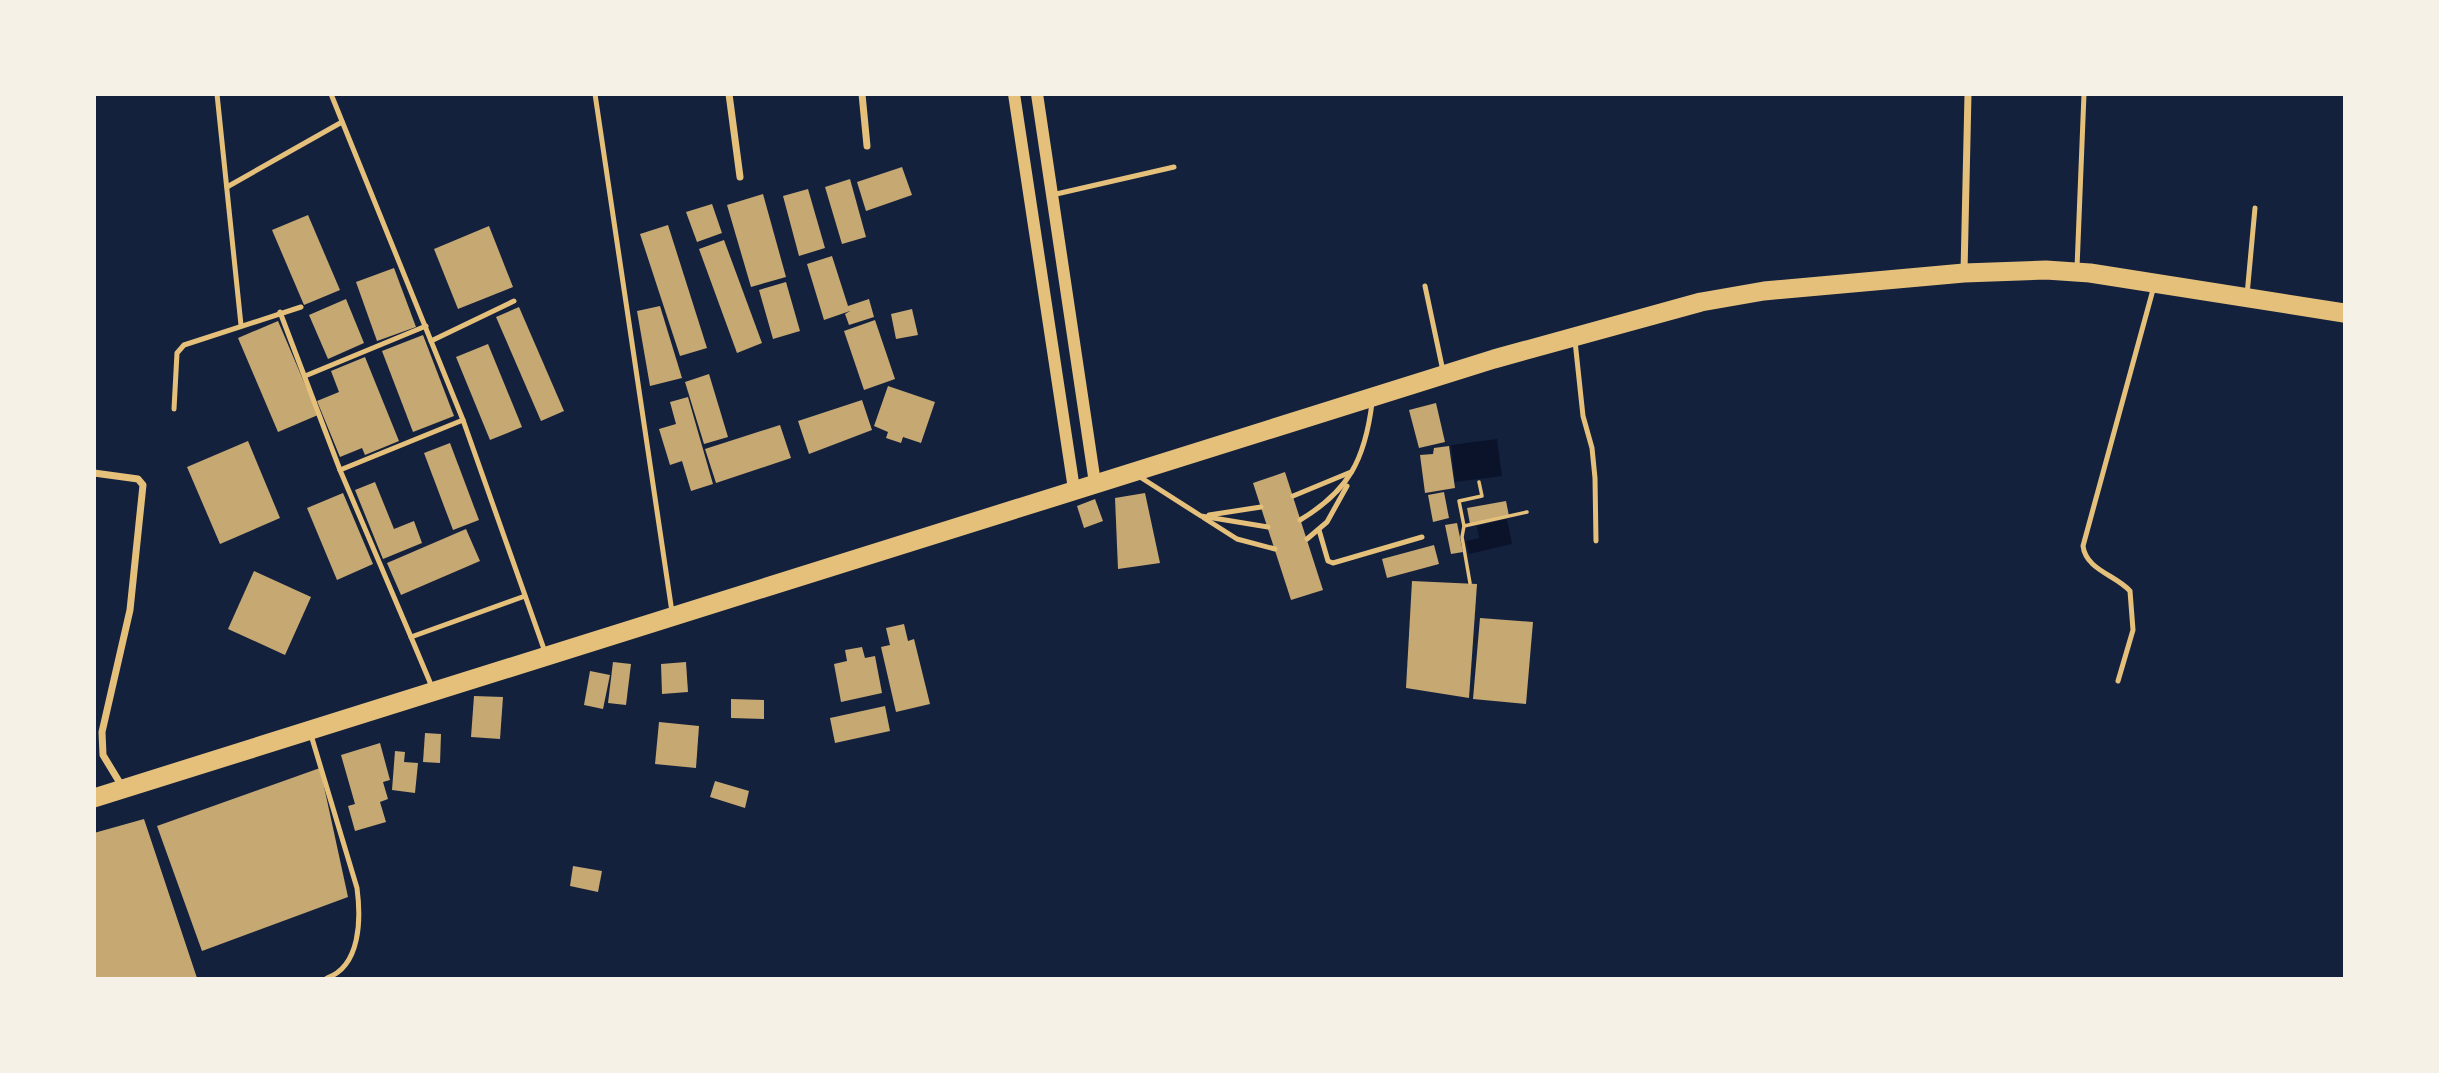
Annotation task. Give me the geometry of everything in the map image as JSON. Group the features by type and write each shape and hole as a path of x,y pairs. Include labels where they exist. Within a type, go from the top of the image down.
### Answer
{"highway":[{"path":"94,797 1444,374 1686,305 1741,294 1964,273 2076,271 2246,298 2344,309"}],"street":[{"path":"729,94 740,177"},
{"path":"862,94 867,146"},
{"path":"1014,94 1074,489"},
{"path":"1037,94 1095,483"},
{"path":"1964,273 1968,94"},
{"path":"94,473 138,479 143,485 130,610 102,732 103,755 124,788"}],"lane":[{"path":"217,94 242,325"},
{"path":"331,94 463,420 546,655"},
{"path":"595,94 673,615"},
{"path":"2076,271 2084,94"},
{"path":"227,187 342,122"},
{"path":"1052,195 1174,167"},
{"path":"2246,298 2255,208"},
{"path":"2118,681 2133,630 2130,591 2098,569 2086,557 2083,546 2155,284"},
{"path":"1425,286 1444,374"},
{"path":"431,341 514,301"},
{"path":"174,409 177,353 184,345 301,307"},
{"path":"280,312 340,470 434,690"},
{"path":"304,376 426,326"},
{"path":"1574,335 1583,416 1592,448 1596,541"},
{"path":"1307,539 1319,530 1337,506 1354,471 1365,441 1373,397"},
{"path":"340,470 463,420"},
{"path":"1293,496 1354,471"},
{"path":"1300,520 1336,495 1354,471"},
{"path":"1131,472 1156,484 1237,539 1275,550"},
{"path":"1201,516 1261,507"},
{"path":"1201,516 1268,527"},
{"path":"1319,530 1328,561 1333,563 1422,537"},
{"path":"411,637 525,596"},
{"path":"309,730 357,888 359,907 358,934 351,955 337,975 327,978"}],"path":[{"path":"1470,583 1459,501 1482,496 1479,482"},
{"path":"1464,526 1527,512"}],"water":[{"path":"1497,439 1502,476 1455,482 1451,445"},
{"path":"1507,519 1512,544 1469,554 1466,541 1479,538 1477,526"}],"building":[{"path":"902,167 912,195 866,211 857,182"},
{"path":"850,179 866,237 842,244 825,187"},
{"path":"808,189 825,248 799,256 783,196"},
{"path":"763,194 786,277 751,287 727,205"},
{"path":"712,204 722,233 697,242 686,212"},
{"path":"308,215 340,290 304,305 272,230"},
{"path":"668,225 707,348 680,356 640,234"},
{"path":"489,226 513,287 458,309 434,249"},
{"path":"724,240 762,343 737,353 699,249"},
{"path":"832,256 848,306 869,299 874,317 849,325 845,314 850,311 824,320 807,264"},
{"path":"394,268 416,327 377,341 356,282"},
{"path":"786,282 800,331 773,339 759,290"},
{"path":"346,299 364,343 328,359 309,315"},
{"path":"660,306 682,378 650,386 637,311"},
{"path":"519,307 564,411 541,421 496,317"},
{"path":"912,309 918,335 896,339 891,314"},
{"path":"875,320 895,379 864,390 844,331"},
{"path":"278,321 318,415 278,432 238,338"},
{"path":"423,335 454,416 413,432 382,351"},
{"path":"488,344 522,427 490,440 456,357"},
{"path":"365,357 399,441 365,455 362,448 340,457 317,401 339,392 331,371"},
{"path":"709,374 728,437 704,444 685,382"},
{"path":"888,386 935,402 921,443 903,437 901,443 886,438 888,432 874,426"},
{"path":"688,397 713,484 691,491 682,461 670,465 659,429 676,424 670,402"},
{"path":"862,400 872,430 809,454 798,421"},
{"path":"1436,403 1445,442 1419,448 1409,410"},
{"path":"780,425 791,458 716,483 705,449"},
{"path":"248,441 280,518 220,544 187,467"},
{"path":"450,443 479,520 453,530 424,453"},
{"path":"1449,446 1455,488 1425,493 1420,455 1433,454 1434,448"},
{"path":"1285,472 1323,590 1291,600 1253,483"},
{"path":"375,482 394,529 414,521 422,543 383,559 355,490"},
{"path":"1444,492 1449,518 1433,522 1428,495"},
{"path":"343,493 373,564 337,580 307,508"},
{"path":"1145,493 1160,563 1118,569 1115,498"},
{"path":"1095,499 1103,521 1084,528 1077,506"},
{"path":"1506,501 1509,516 1470,524 1467,508"},
{"path":"1457,523 1463,552 1451,554 1445,525"},
{"path":"466,529 480,561 401,595 387,563"},
{"path":"1434,545 1439,564 1387,578 1382,559"},
{"path":"254,571 311,597 285,655 228,629"},
{"path":"1412,581 1477,584 1469,698 1406,688"},
{"path":"1480,618 1533,622 1526,704 1473,699"},
{"path":"904,624 908,641 914,639 930,704 896,712 881,647 890,645 886,628"},
{"path":"862,647 865,658 875,656 882,693 841,702 834,664 847,661 845,650"},
{"path":"613,662 631,664 626,705 608,703"},
{"path":"686,662 688,692 662,694 661,664"},
{"path":"590,671 610,675 603,709 584,705"},
{"path":"474,696 503,697 500,739 471,737"},
{"path":"731,699 764,700 764,719 731,718"},
{"path":"885,706 890,731 835,743 830,718"},
{"path":"659,722 699,726 696,768 655,764"},
{"path":"425,733 441,734 440,763 423,762"},
{"path":"380,743 390,780 383,782 388,799 380,802 386,822 355,831 348,806 355,804 341,755"},
{"path":"395,751 405,752 404,762 418,763 415,793 392,790"},
{"path":"320,768 348,897 202,951 157,826"},
{"path":"715,781 749,791 745,808 710,797"},
{"path":"144,819 197,978 94,978 94,833"},
{"path":"573,866 602,871 598,892 570,886"}]}
